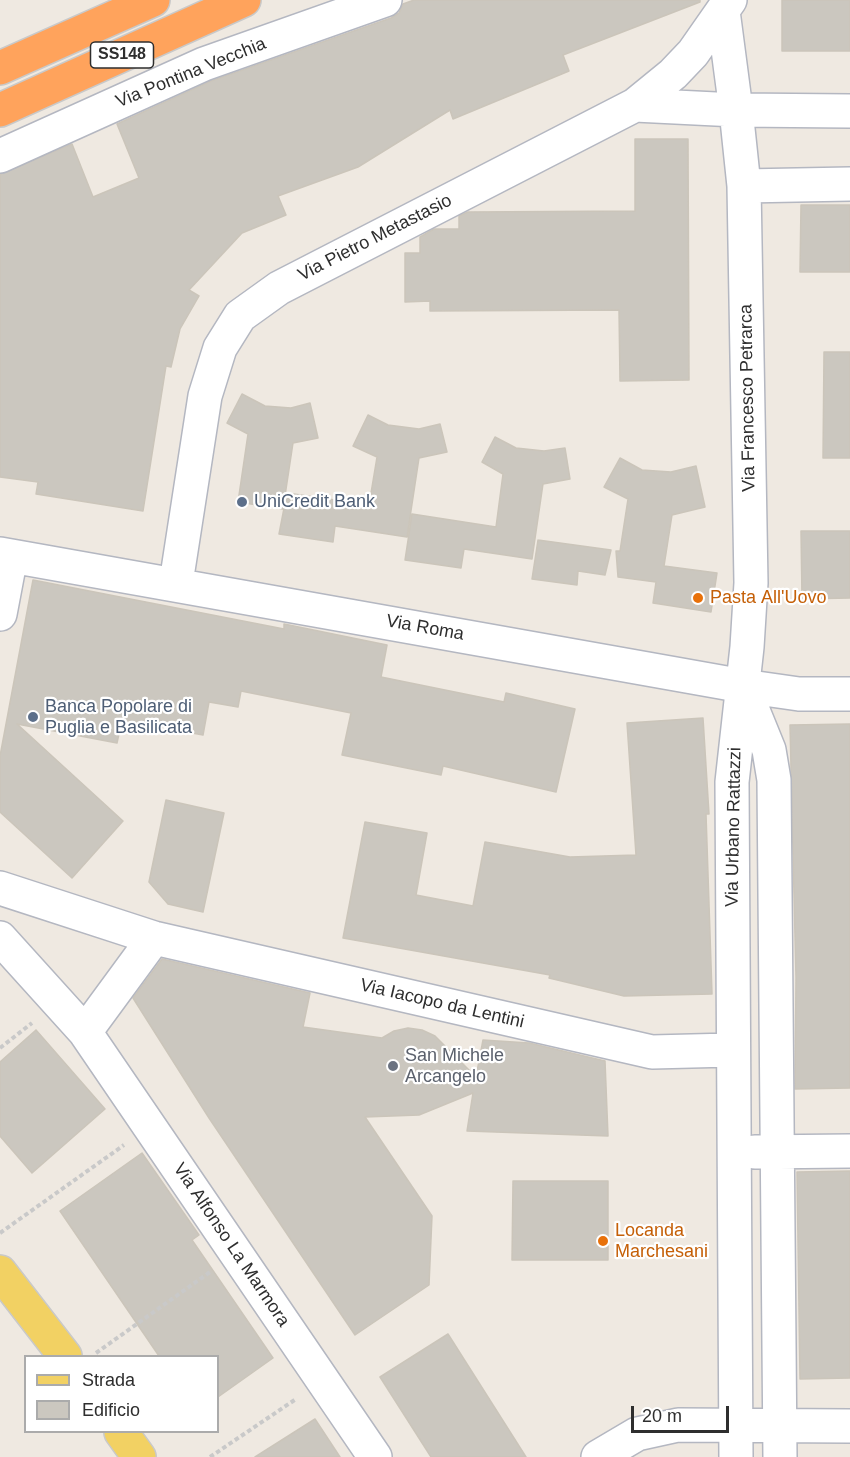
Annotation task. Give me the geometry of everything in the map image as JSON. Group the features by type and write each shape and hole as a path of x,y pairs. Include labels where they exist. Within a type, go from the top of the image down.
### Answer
{"highway":[{"name":"SS148","path":"0,68 153,0"},
{"name":"SS148","path":"0,110 243,1"}],"main road":[{"path":"0,1272 64,1355"},
{"path":"122,1433 139,1457"}],"street":[{"name":"Via Pontina Vecchia","path":"0,156 204,64 385,0"},
{"name":"Via Pietro Metastasio","path":"176,583 206,396 220,348 240,315 279,288 635,105 673,74 693,53 727,6"},
{"name":"Via Francesco Petrarca","path":"727,6 744,186 751,583 743,686"},
{"path":"635,105 736,110 850,111"},
{"path":"744,186 850,184"},
{"path":"0,614 5,555"},
{"name":"Via Roma","path":"5,555 176,583 743,686 799,694 850,694"},
{"name":"Via Urbano Rattazzi","path":"735,1442 731,1050 732,782 743,686"},
{"name":"Via Urbano Rattazzi","path":"743,686 769,750 774,780 780,1442"},
{"name":"Via Iacopo da Lentini","path":"0,888 154,938 651,1052 731,1050"},
{"name":"Via Alfonso La Marmora","path":"0,938 85,1032 375,1457"},
{"path":"85,1032 154,938"},
{"path":"733,1153 850,1150"},
{"path":"598,1457 637,1434 655,1428 701,1424 735,1442 780,1442 850,1426"}],"path":[{"path":"0,1048 58,1002"},
{"path":"0,1233 150,1127"},
{"path":"91,1355 236,1253"},
{"path":"210,1457 323,1380"}],"building":[{"path":"414,0 700,0 700,2 563,55 569,71 453,119 450,110 358,167 278,196 286,215 242,233 189,290 199,296 180,329 171,367 166,366 143,511 36,494 38,482 0,477 0,174 72,144 93,197 139,178 117,124 211,81 391,18 399,13 403,4"},
{"path":"782,0 850,0 850,51 782,51"},
{"path":"635,139 688,139 689,380 620,381 619,310 430,311 430,301 405,302 405,253 420,253 420,237 434,229 459,229 459,216 468,212 635,211"},
{"path":"801,205 850,205 850,272 800,272"},
{"path":"824,352 850,352 850,458 823,458"},
{"path":"242,394 265,406 291,408 310,403 318,438 293,443 283,509 238,502 248,434 227,423"},
{"path":"368,415 388,425 419,429 440,424 447,452 419,458 407,537 335,526 333,542 279,534 287,493 369,505 377,457 353,446"},
{"path":"495,437 516,448 544,451 565,448 570,479 543,484 532,559 464,549 461,568 405,560 412,514 496,527 503,474 482,462"},
{"path":"620,458 642,470 671,472 696,466 705,507 672,515 664,566 717,573 711,612 653,603 656,582 618,577 616,551 620,551 628,499 604,487"},
{"path":"801,531 850,531 850,598 802,599"},
{"path":"538,540 611,550 605,575 578,571 577,585 532,579"},
{"path":"33,580 284,629 284,624 387,645 381,677 504,702 506,693 575,709 556,792 443,766 441,775 342,755 351,713 241,691 238,707 209,702 203,735 122,720 117,743 17,724 123,821 72,878 0,812 0,756"},
{"path":"703,718 709,814 706,814 712,994 624,996 549,978 550,975 343,938 365,822 427,833 416,895 473,906 485,842 570,857 636,855 627,723"},
{"path":"850,724 850,1088 795,1089 796,978 790,725"},
{"path":"166,800 224,813 203,912 168,904 149,882"},
{"path":"162,959 310,993 303,1027 382,1038 394,1031 408,1028 422,1030 435,1036 476,1077 483,1040 529,1043 605,1061 608,1136 467,1131 473,1093 419,1115 365,1117 432,1216 429,1285 355,1335 209,1118 133,998"},
{"path":"36,1030 105,1109 32,1173 0,1136 0,1062"},
{"path":"142,1153 199,1235 192,1240 273,1358 219,1396 219,1355 158,1355 60,1211"},
{"path":"850,1171 850,1378 800,1379 797,1172"},
{"path":"513,1181 608,1181 608,1260 512,1260"},
{"path":"448,1334 526,1457 431,1457 380,1377"},
{"path":"315,1419 340,1457 255,1457"}],"place":[{"name":"UniCredit Bank","path":"242,502"},
{"name":"Pasta All'Uovo","path":"698,598"},
{"name":"Banca Popolare di Puglia e Basilicata","path":"33,717"},
{"name":"San Michele Arcangelo","path":"393,1066"},
{"name":"Locanda Marchesani","path":"603,1241"}]}
